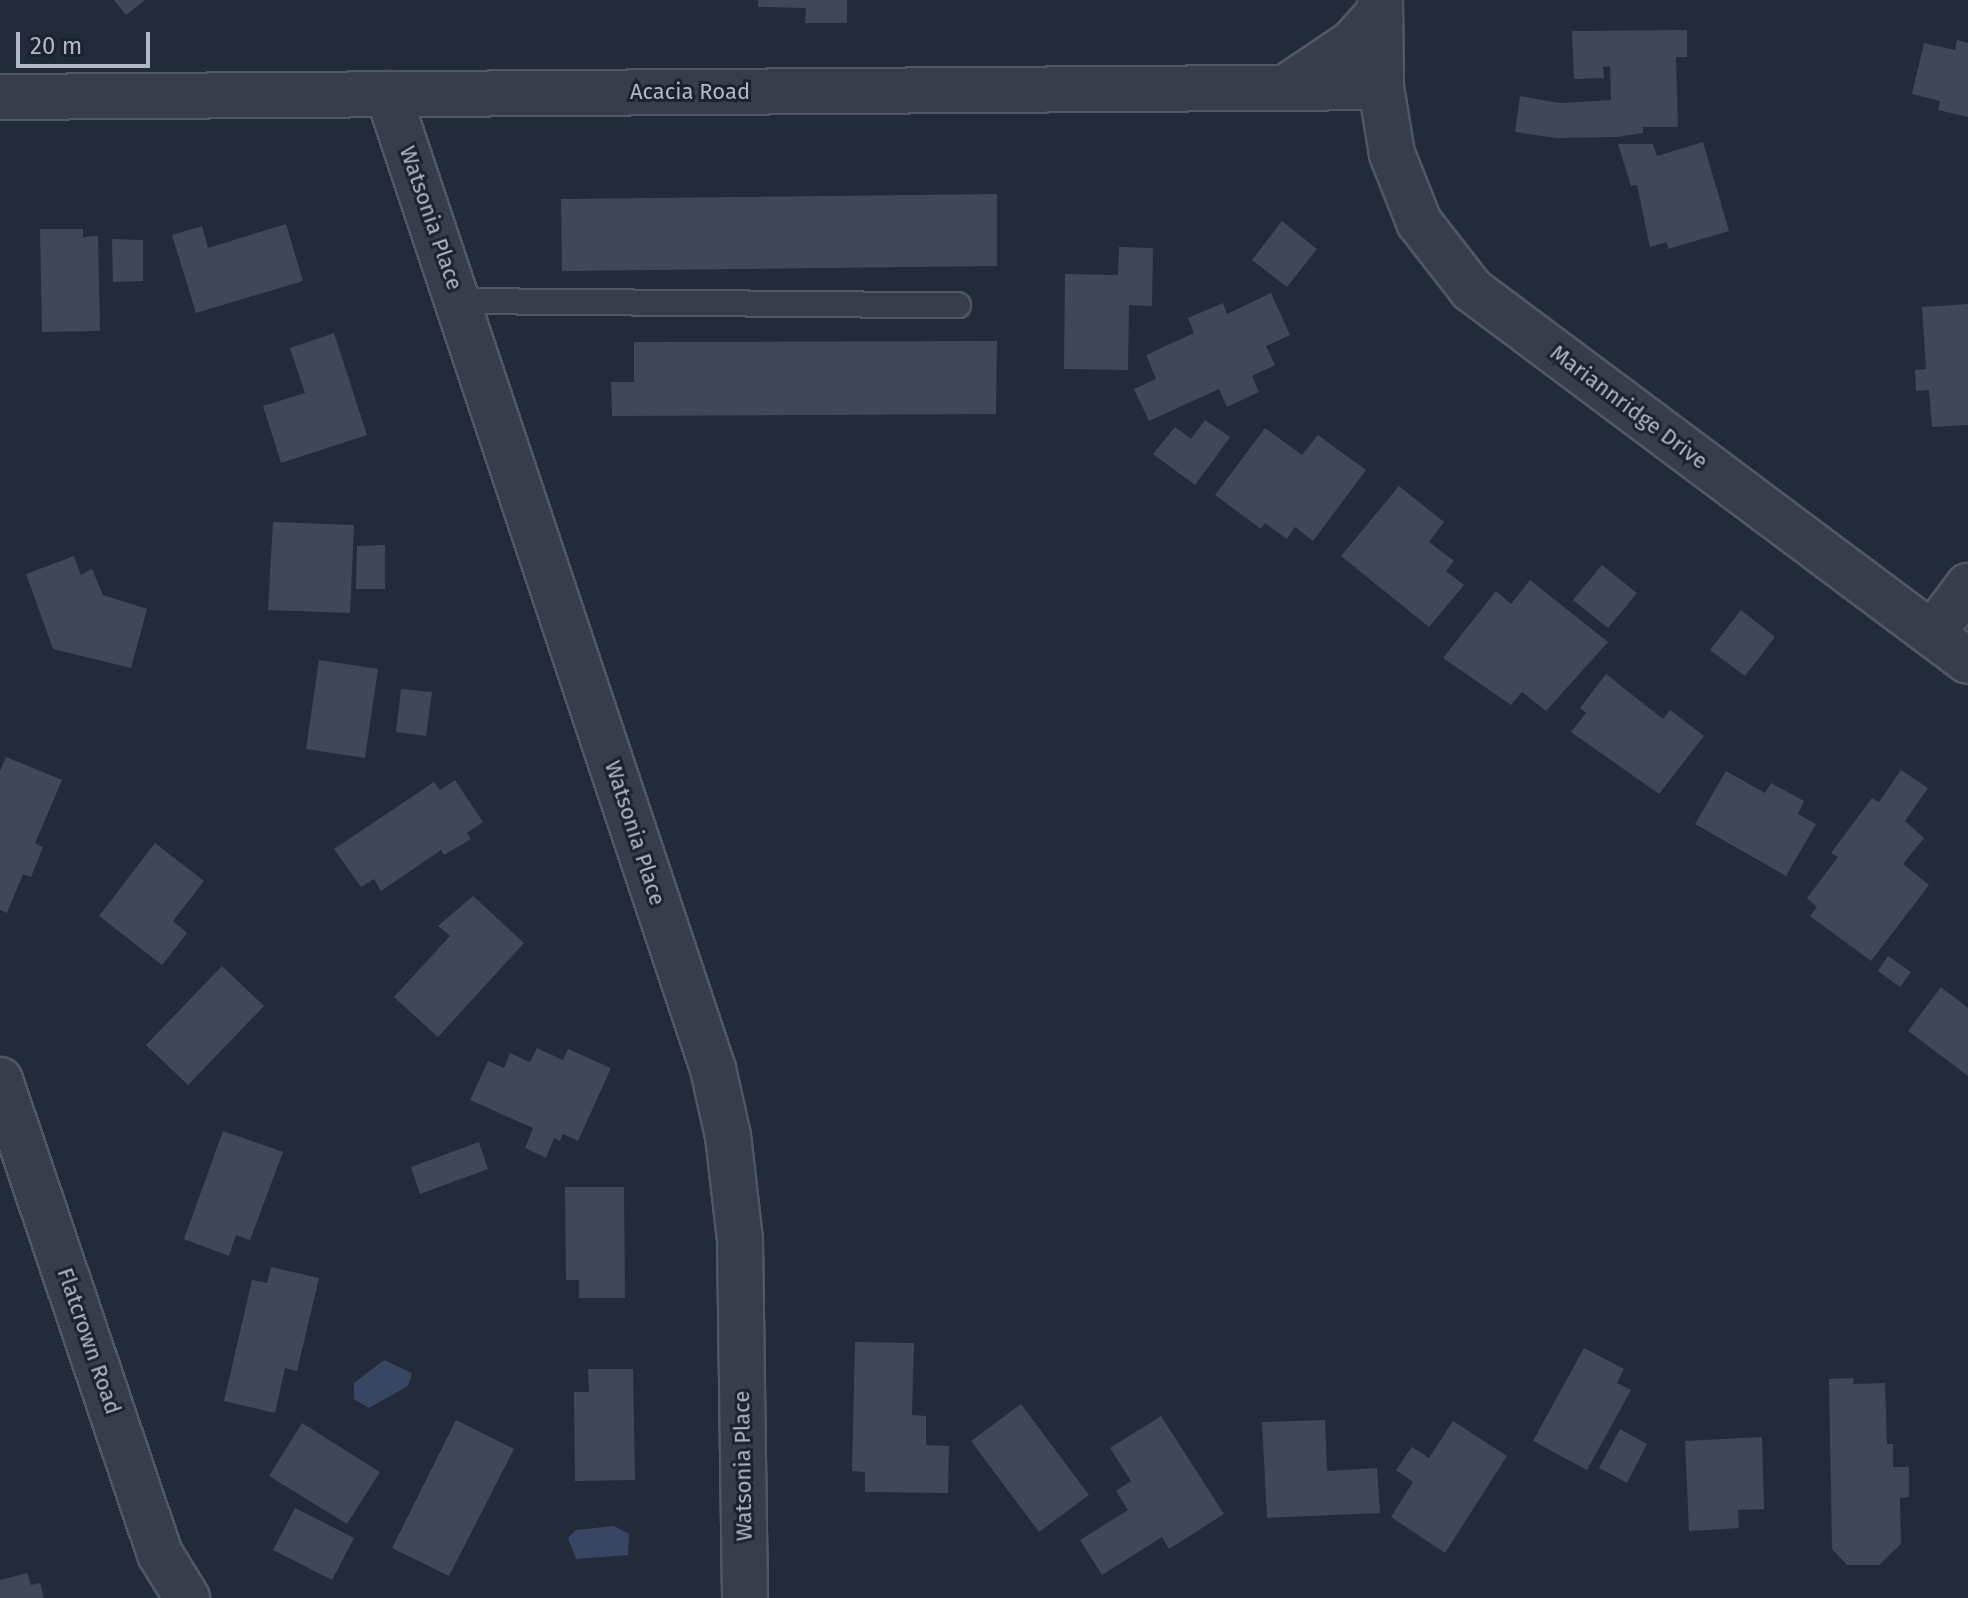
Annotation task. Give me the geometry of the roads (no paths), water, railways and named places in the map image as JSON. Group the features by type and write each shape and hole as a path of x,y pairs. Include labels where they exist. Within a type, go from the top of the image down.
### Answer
{"street":[{"name":"Mariannridge Drive","path":"1380,6 1381,87 1392,154 1419,222 1472,290 1968,661"},
{"path":"1285,88 1352,43 1380,6"},
{"name":"Acacia Road","path":"0,97 1381,87"},
{"name":"Watsonia Place","path":"388,94 460,301 708,1054 728,1136 740,1240 745,1598"},
{"path":"1933,633 1968,586"},
{"name":"Flatcrown Road","path":"0,1080 160,1554 187,1598"}],"lane":[{"path":"460,301 958,305"}],"water":[{"path":"384,1360 412,1373 408,1386 369,1408 354,1399 354,1383"},
{"path":"614,1526 629,1534 628,1555 576,1559 568,1538 576,1530"}]}
